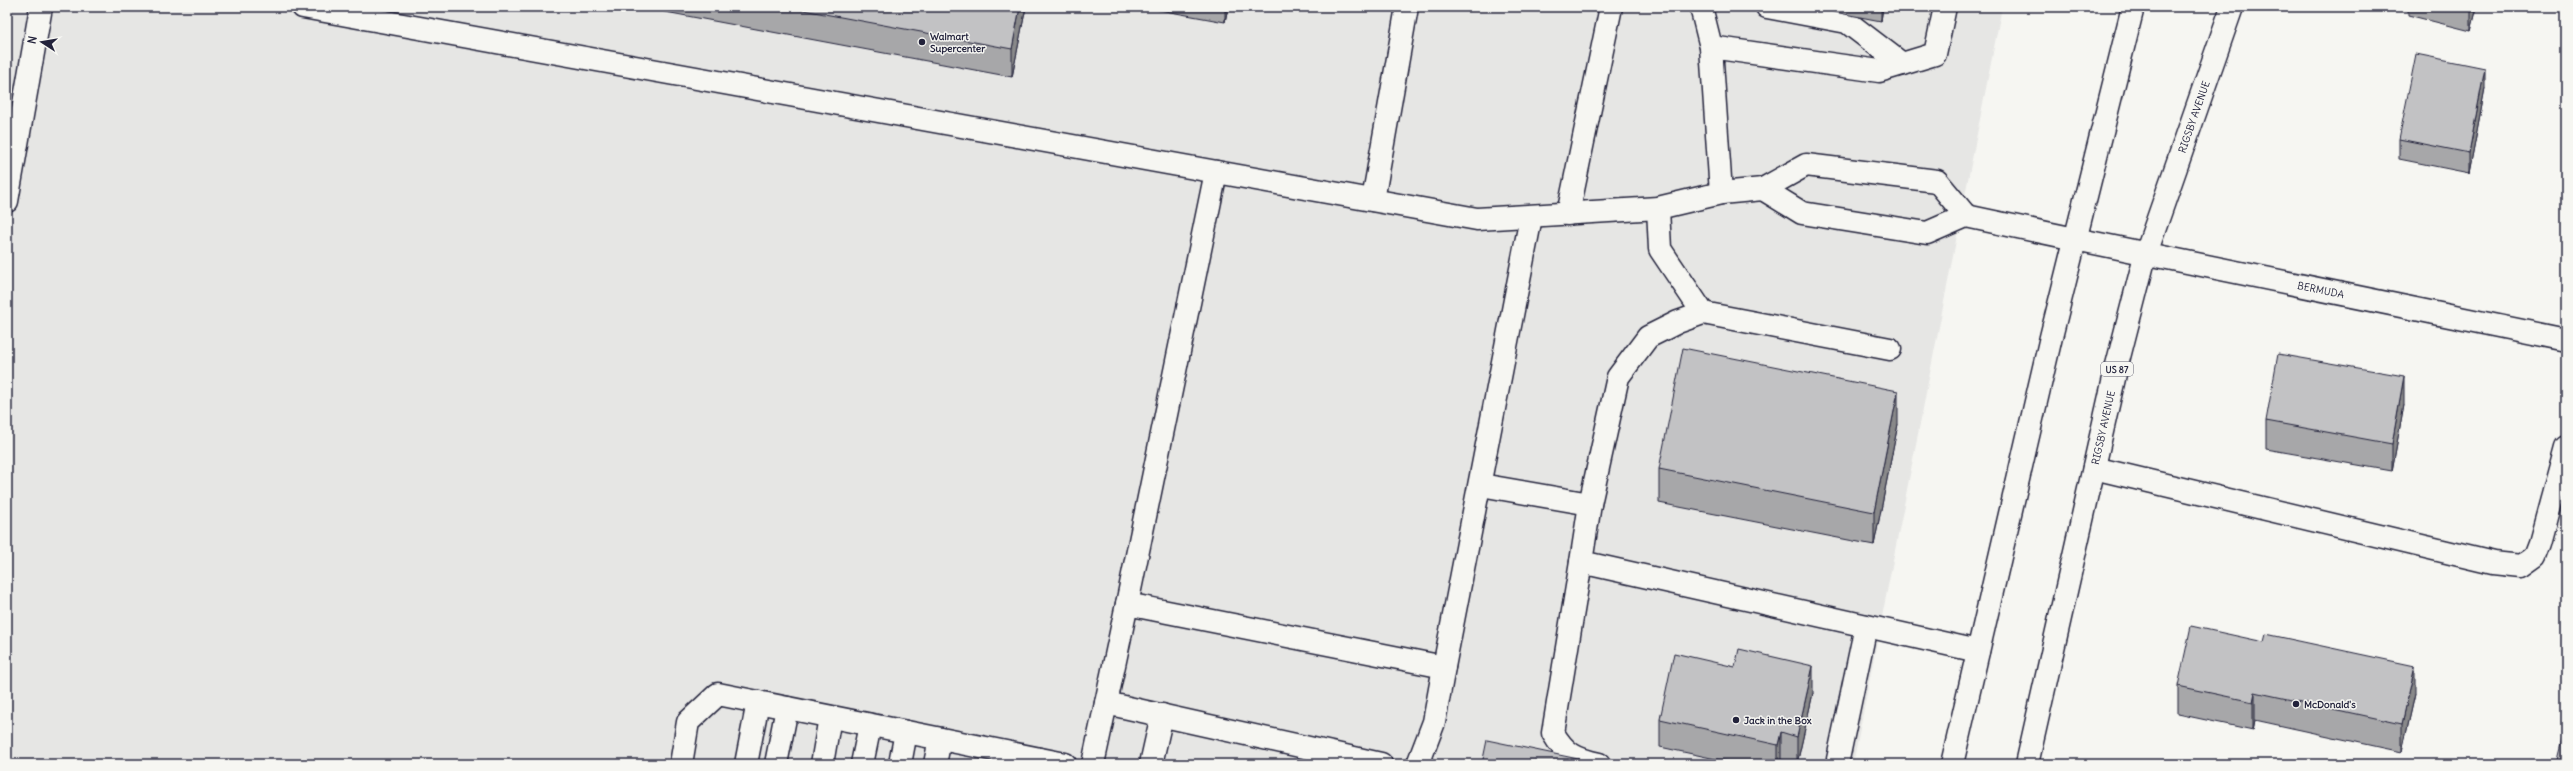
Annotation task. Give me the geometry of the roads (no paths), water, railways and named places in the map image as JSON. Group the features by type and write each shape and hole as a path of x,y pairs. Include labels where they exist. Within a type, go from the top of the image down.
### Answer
{"main road":[{"path":"7,200 41,7"},
{"path":"303,7 1477,219 1531,217 1658,208 1721,193 1764,189 1806,165 1937,181 1966,216 1927,233 1802,213 1764,189"},
{"path":"1373,200 1407,7"},
{"path":"1568,214 1611,7"},
{"path":"1701,7 1711,48 1721,193"},
{"path":"1767,7 1847,22 1902,64"},
{"path":"1711,48 1879,71 1935,54 1945,7"},
{"path":"1952,764 2075,240 2133,7"},
{"name":"RIGSBY AVENUE","path":"2027,764 2094,468 2145,256 2232,7"},
{"path":"1092,764 1127,604 1216,172"},
{"path":"1658,208 1660,250 1703,313"},
{"name":"BERMUDA","path":"1966,216 2145,256 2566,340"},
{"path":"1418,764 1434,722 1481,486 1531,217"},
{"path":"1599,764 1583,760 1562,749 1553,733 1590,504 1618,377 1648,337 1678,322 1703,313 1890,349"},
{"path":"2094,468 2493,563 2521,566 2535,556 2540,543 2566,447"},
{"path":"1481,486 1590,504"},
{"path":"1581,562 1978,651"},
{"path":"1127,604 1444,667"},
{"path":"1838,764 1866,626"},
{"path":"681,764 688,722 718,694 940,739 982,756 1065,764"},
{"path":"746,764 758,702"},
{"path":"1106,703 1381,764"},
{"path":"776,764 787,708"},
{"path":"1151,764 1162,715"},
{"path":"822,764 830,717"},
{"path":"862,764 870,725"},
{"path":"900,764 906,732"},
{"path":"935,764 940,739"}],"place":[{"name":"Walmart Supercenter","path":"922,42"},
{"name":"McDonald's","path":"2296,704"},
{"name":"Jack in the Box","path":"1736,720"}]}
